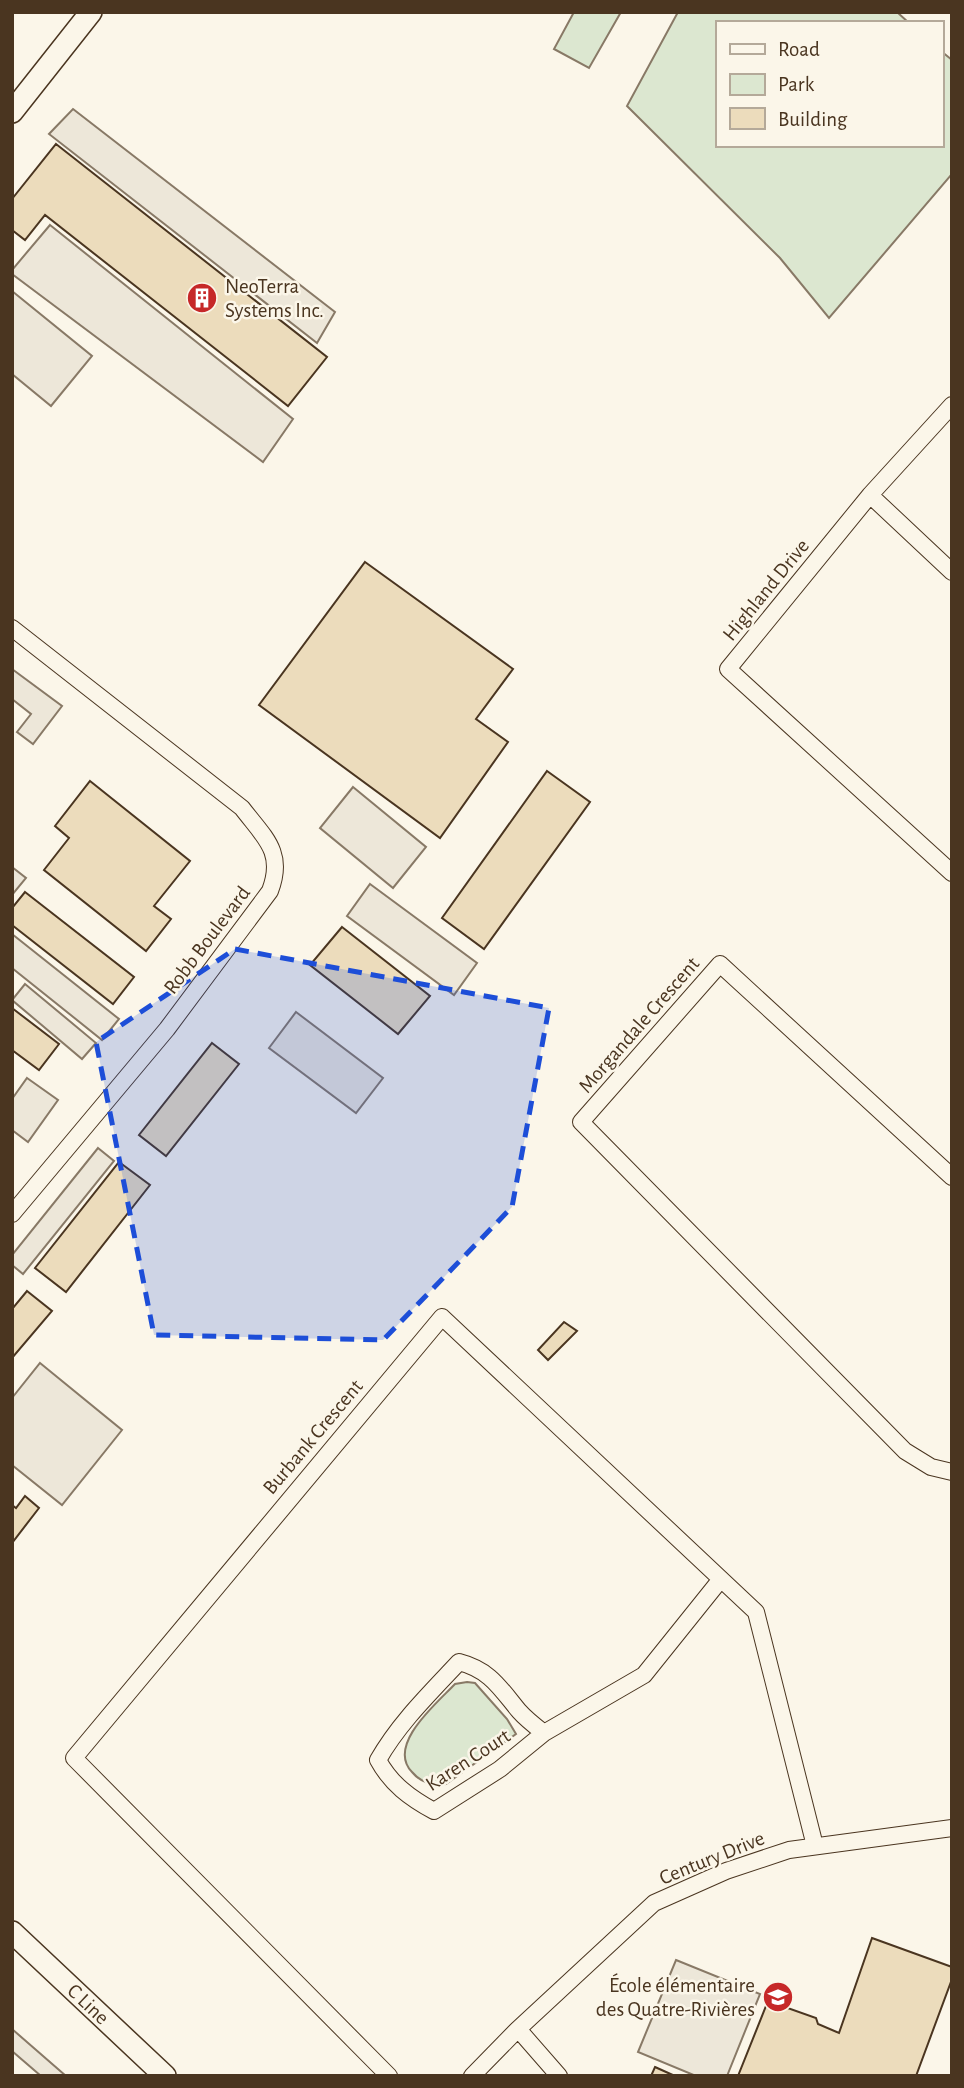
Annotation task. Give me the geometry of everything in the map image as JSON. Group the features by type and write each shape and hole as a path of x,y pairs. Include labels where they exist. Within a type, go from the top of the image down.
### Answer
{"street":[{"path":"12,112 91,12"},
{"name":"Highland Drive","path":"952,405 870,495 728,669 952,873"},
{"path":"870,495 952,572"},
{"name":"Robb Boulevard","path":"12,628 242,808 268,841 276,875 270,891 167,1029 12,1214"},
{"name":"Morgandale Crescent","path":"952,1177 720,964 581,1122 905,1451 931,1467 952,1472"},
{"name":"Burbank Crescent","path":"389,2076 74,1758 442,1317 756,1612 815,1846"},
{"name":"Karen Court","path":"544,1733 520,1713 499,1685 476,1666 460,1662 416,1707 388,1741 378,1760 386,1775 409,1797 433,1811 500,1769 544,1733 644,1675 721,1579"},
{"name":"Century Drive","path":"472,2076 518,2029 654,1903 726,1871 789,1850 952,1828"},
{"name":"C Line","path":"12,1932 165,2076"},
{"path":"518,2029 559,2076"}],"highlighted area":[{"path":"235,949 549,1008 512,1207 383,1340 154,1335 96,1042"}],"green space":[{"path":"574,12 621,12 589,68 554,49"},
{"path":"678,12 897,12 907,21 716,21 716,147 943,147 943,53 952,60 952,174 829,318 780,258 627,106"},
{"path":"475,1683 507,1719 516,1734 446,1784 436,1785 423,1781 415,1776 406,1761 405,1750 409,1737 427,1713 455,1684"}],"shaded area":[{"path":"73,109 335,312 317,343 49,134"},
{"path":"50,225 293,419 263,462 12,274 12,270"},
{"path":"12,291 92,356 51,406 12,374"},
{"path":"12,669 62,706 33,744 17,732 31,714 12,699"},
{"path":"353,787 426,847 393,888 320,828"},
{"path":"12,867 26,878 12,895"},
{"path":"370,884 477,963 454,995 347,916"},
{"path":"12,934 119,1019 102,1040 12,968"},
{"path":"25,984 96,1043 82,1059 12,1000"},
{"path":"296,1012 383,1078 356,1113 269,1048"},
{"path":"27,1078 58,1100 28,1142 12,1130 12,1099"},
{"path":"98,1148 114,1161 23,1274 12,1265 12,1255"},
{"path":"40,1363 122,1430 62,1505 12,1465 12,1398"},
{"path":"676,1960 760,1994 727,2076 696,2076 638,2052"},
{"path":"12,2029 66,2076 41,2076 12,2051"}],"building":[{"name":"NeoTerra Systems Inc.","path":"56,144 327,357 288,406 45,215 25,240 12,230 12,199"},
{"path":"365,562 513,669 476,719 508,742 440,838 259,705"},
{"path":"547,771 590,802 484,949 442,918"},
{"path":"90,781 190,861 154,906 171,919 146,951 44,870 69,838 55,826"},
{"path":"25,892 134,977 113,1004 12,925 12,908"},
{"path":"342,927 430,996 398,1034 310,965"},
{"path":"12,1008 59,1044 39,1070 12,1050"},
{"path":"212,1043 239,1064 166,1156 139,1135"},
{"path":"119,1162 150,1185 66,1292 35,1268"},
{"path":"27,1291 52,1311 12,1358 12,1309"},
{"path":"564,1322 577,1331 548,1360 538,1350"},
{"path":"25,1496 39,1508 12,1543 12,1505 16,1508"},
{"path":"872,1938 952,1967 952,1979 916,2076 738,2076 768,2001 816,2018 818,2024 839,2033"},
{"path":"655,2067 675,2076 651,2076"}],"place":[{"name":"NeoTerra Systems Inc.","path":"202,298"},
{"name":"École élémentaire des Quatre-Rivières","path":"778,1997"}]}
